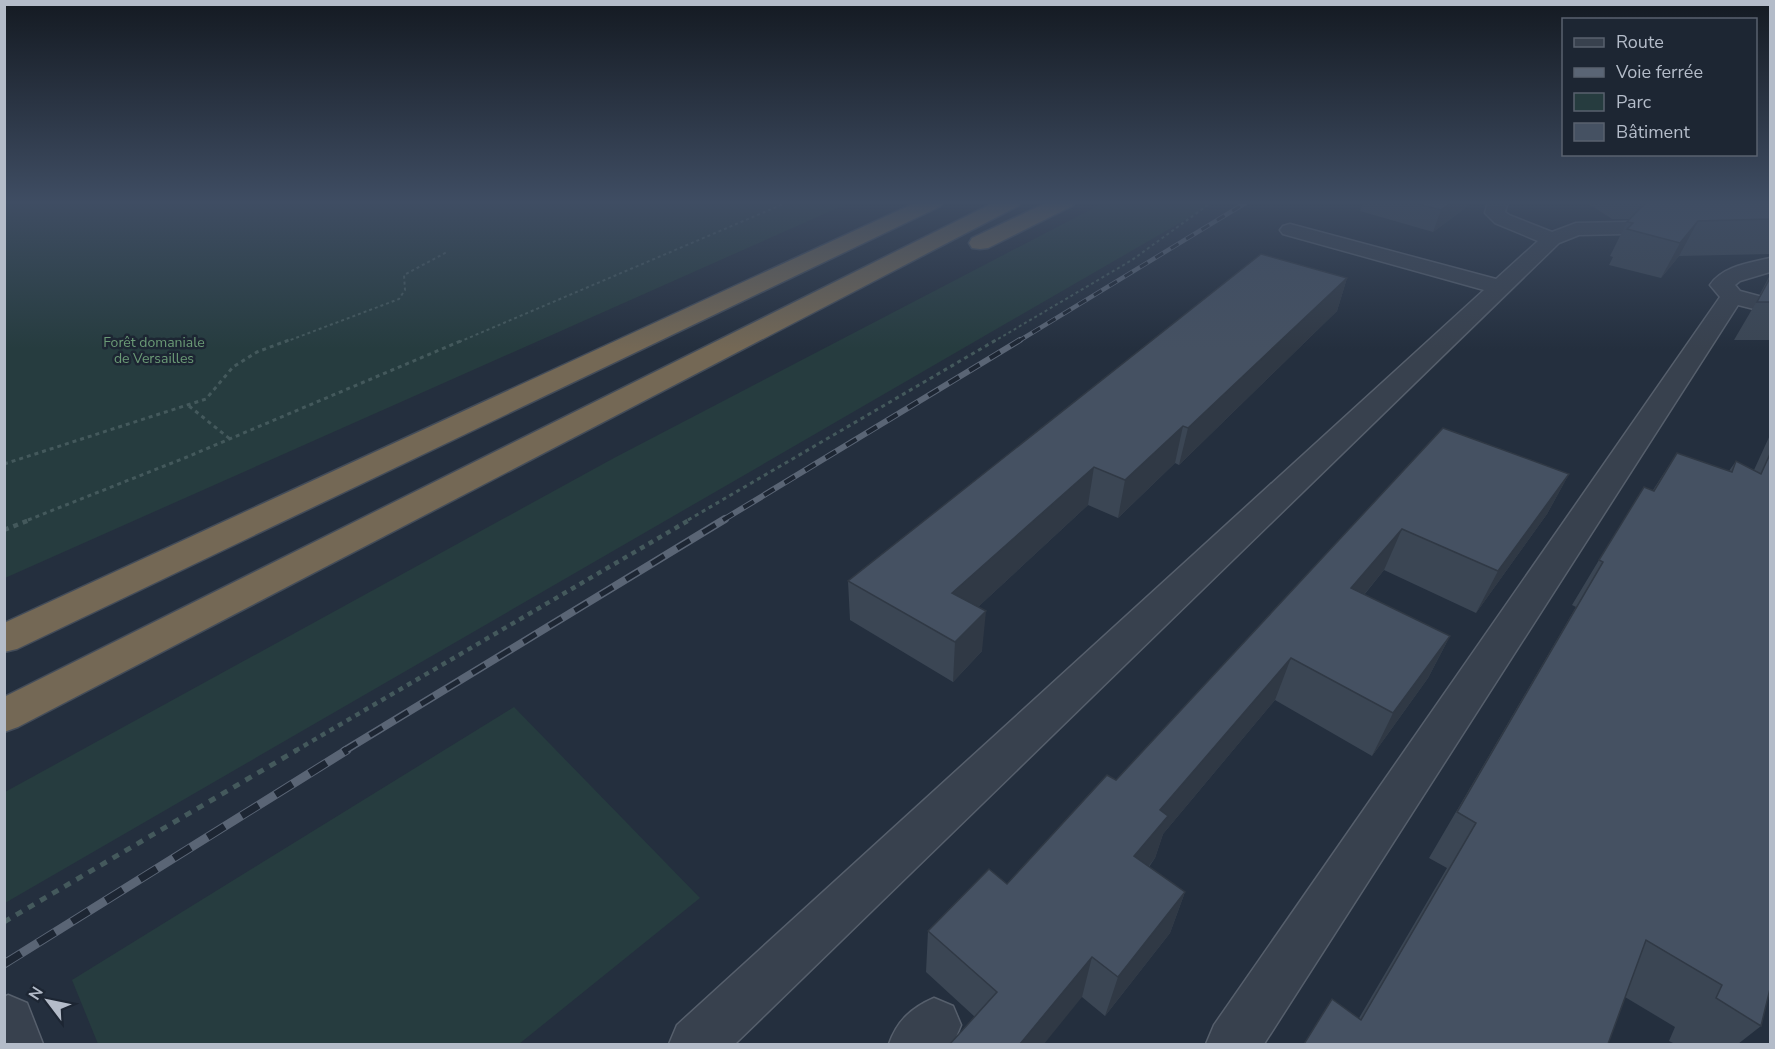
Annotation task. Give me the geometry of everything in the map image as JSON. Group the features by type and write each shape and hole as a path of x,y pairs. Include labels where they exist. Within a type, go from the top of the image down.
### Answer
{"highway":[{"path":"4,639 830,251"},
{"path":"4,716 915,251"},
{"path":"888,265 958,254 964,251"}],"lane":[{"path":"1368,251 1501,287"},
{"path":"696,1044 1539,251"},
{"path":"1770,265 1732,276 1722,285 1732,296 1770,306"},
{"path":"1233,1044 1732,296"}],"path":[{"path":"4,530 231,439 673,251"},
{"path":"4,922 1144,251"},
{"path":"4,464 206,399 233,367 257,352 399,299 405,290 404,275 447,252"},
{"path":"188,406 231,439"}],"green space":[{"name":"Forêt domaniale de Versailles","path":"5,251 741,251 5,578"},
{"path":"1011,251 1131,251 5,903 5,792 614,458"},
{"path":"514,707 700,898 519,1044 98,1044 72,980"}],"building":[{"path":"1261,254 1347,278 1188,428 1183,426 1125,480 1094,467 952,593 986,611 955,642 848,581"},
{"path":"1770,278 1770,302 1757,302"},
{"path":"1443,428 1569,474 1498,571 1402,529 1351,588 1450,636 1393,713 1291,658 1160,810 1168,816 1134,856 1185,892 1118,977 1092,957 1020,1044 950,1044 997,992 928,931 989,869 1007,884 1107,775 1116,780"},
{"path":"1677,453 1732,472 1736,461 1761,474 1770,454 1770,989 1761,1026 1716,998 1722,985 1646,940 1608,1044 1304,1044 1332,999 1361,1020 1476,823 1457,812 1603,562 1599,560 1644,487 1654,491"}],"railway":[{"path":"1017,342 1167,251"},
{"path":"723,520 1020,340"},
{"path":"344,751 725,519"},
{"path":"4,964 347,750"}]}
